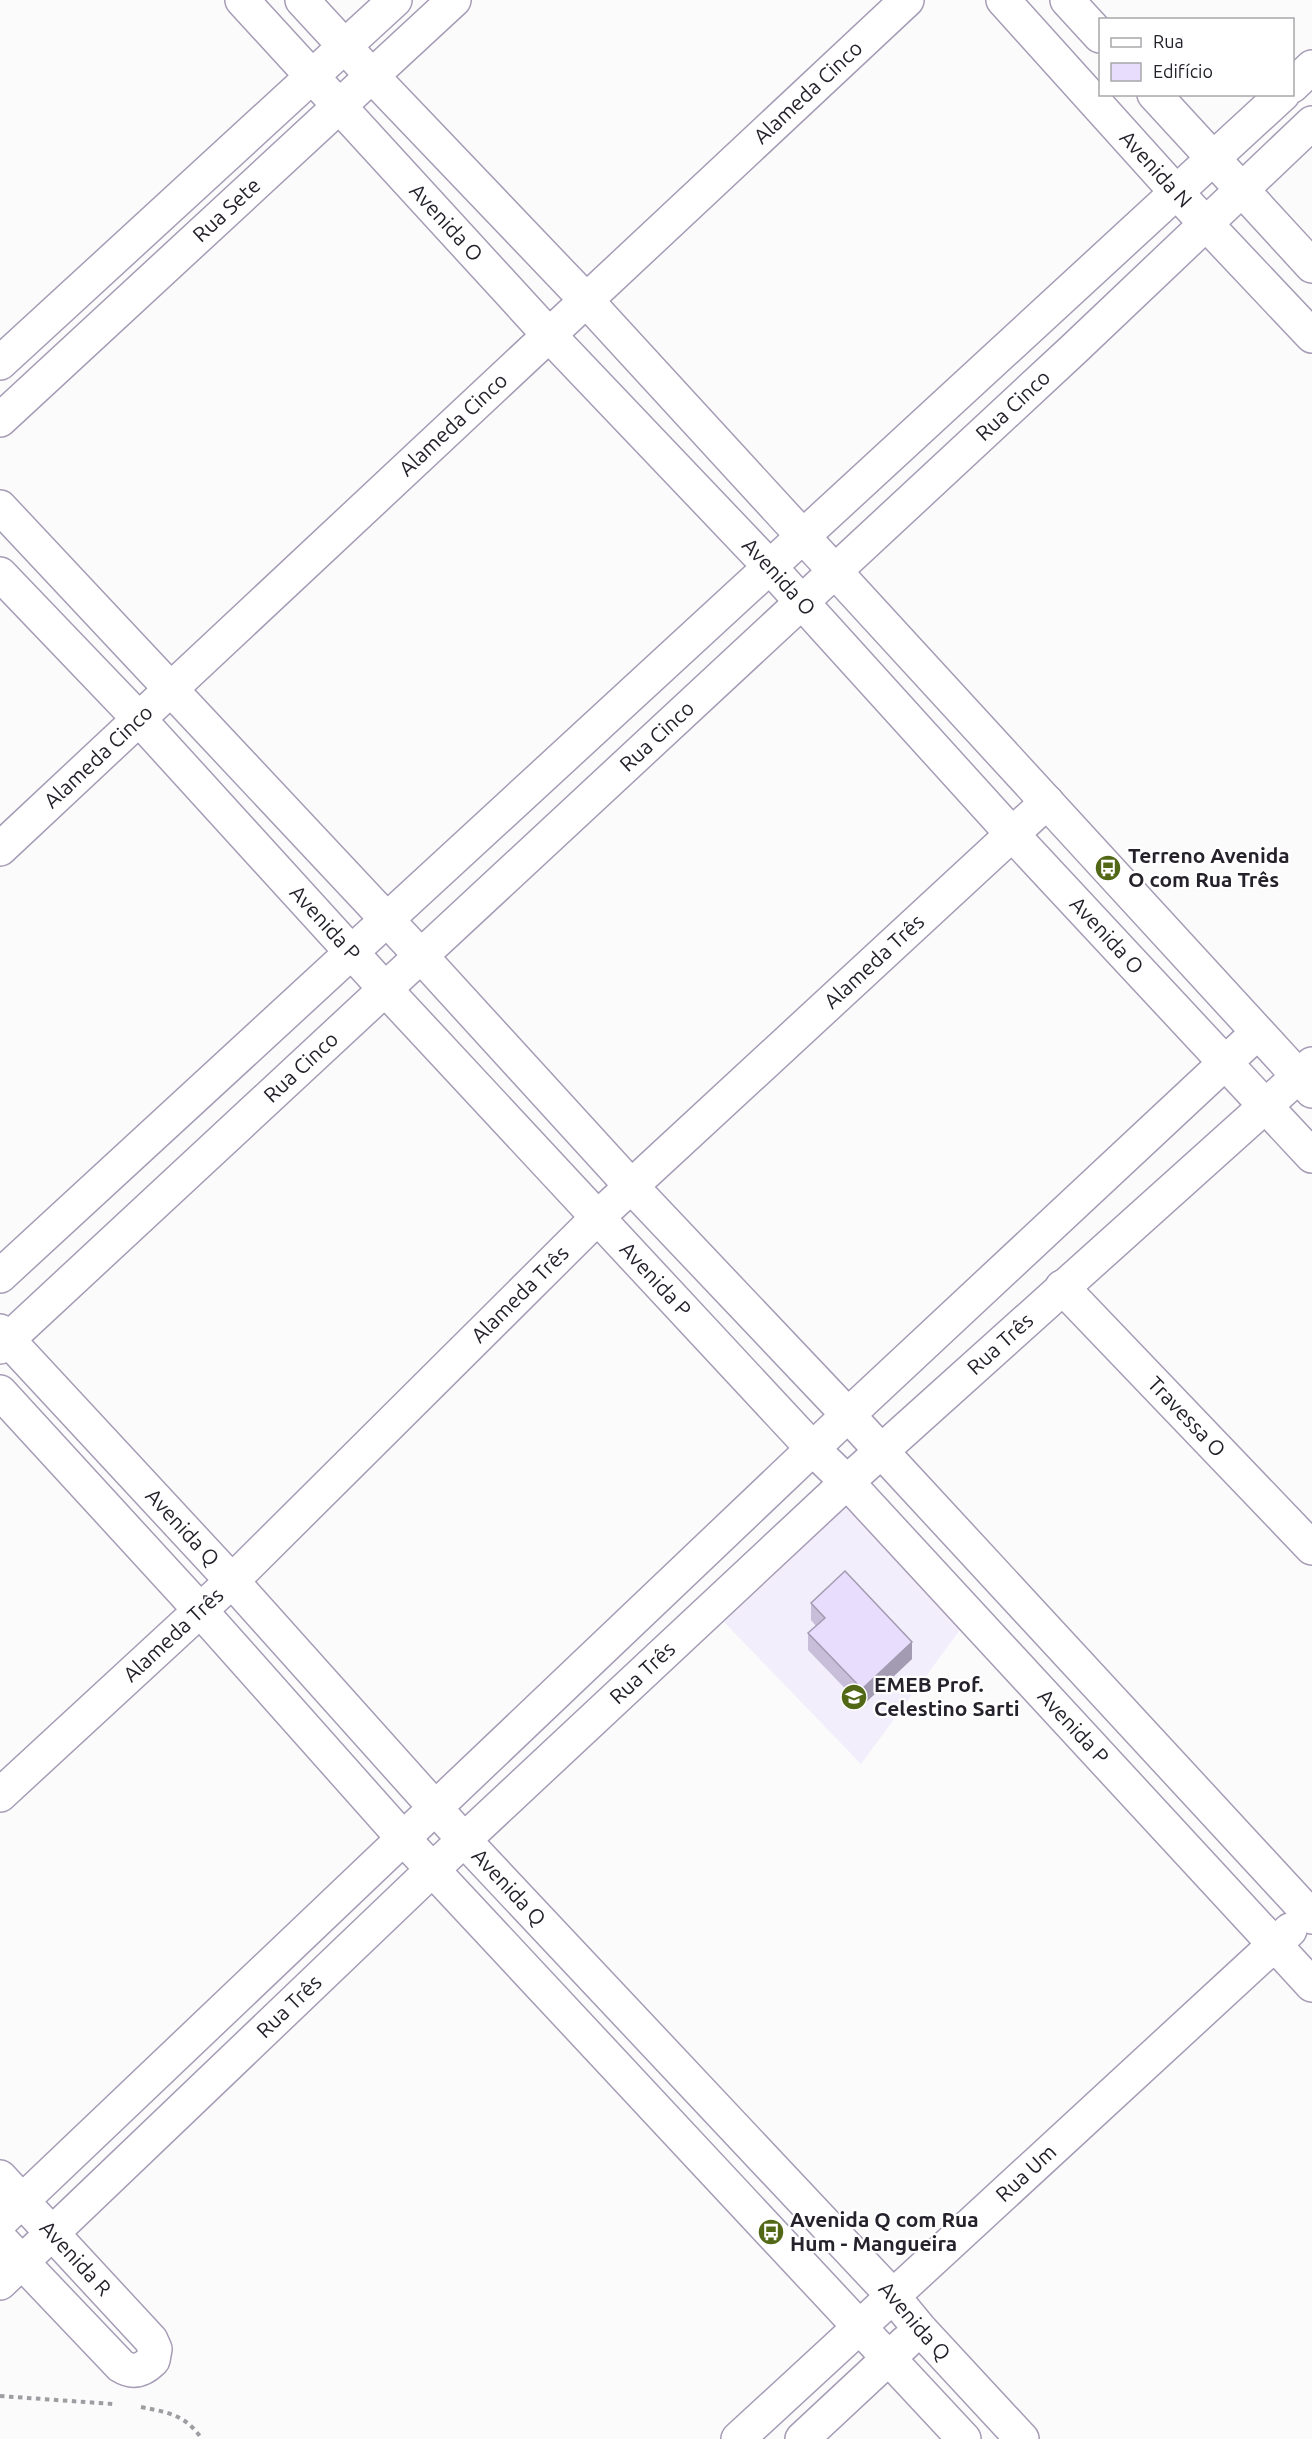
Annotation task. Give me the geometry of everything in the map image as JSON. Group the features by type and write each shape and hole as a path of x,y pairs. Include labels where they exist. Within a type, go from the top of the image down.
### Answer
{"street":[{"name":"Avenida O","path":"242,0 549,335 771,567 1012,834 1312,1156"},
{"path":"303,0 373,77 586,300 1257,1033 1308,1077"},
{"name":"Rua Sete","path":"0,363 395,0"},
{"name":"Rua Sete","path":"0,420 454,0"},
{"name":"Alameda Cinco","path":"0,849 907,0"},
{"name":"Avenida N","path":"1003,0 1177,193 1312,336"},
{"path":"1067,0 1099,34"},
{"path":"1294,85 1312,68"},
{"path":"1156,96 1312,266"},
{"name":"Rua Cinco","path":"0,1276 1281,96"},
{"name":"Rua Cinco","path":"3,1340 421,956 1312,123"},
{"path":"0,507 172,688 631,1186 849,1414 880,1451 1311,1913"},
{"name":"Avenida P","path":"0,574 139,719 385,989 813,1449 847,1482 1312,1985"},
{"name":"Alameda Três","path":"0,1795 232,1581 598,1217 1047,802"},
{"path":"11,2212 402,1837 849,1414 1257,1033"},
{"path":"487,1098 522,1066"},
{"name":"Rua Três","path":"11,2273 433,1869 880,1451 1265,1105 1308,1077"},
{"name":"Travessa O","path":"1062,1287 1312,1548"},
{"name":"Avenida Q","path":"3,1340 232,1581 434,1808 892,2295 920,2329 1023,2439"},
{"name":"Avenida Q","path":"0,1392 200,1610 402,1837 964,2439"},
{"name":"Rua Um","path":"738,2439 1274,1944 1311,1913"},
{"name":"Avenida R","path":"0,2177 11,2212 53,2234 151,2340 154,2349 153,2360 137,2371 129,2371 121,2366 11,2273 0,2240"},
{"path":"802,2439 920,2329"}],"path":[{"path":"0,2396 119,2404"},
{"path":"131,2405 177,2415 192,2426 202,2439"}],"shaded area":[{"name":"EMEB Prof. Celestino Sarti","path":"849,1504 960,1630 861,1764 724,1622"}],"building":[{"path":"845,1571 912,1642 862,1689 808,1633 825,1618 811,1603"}],"place":[{"name":"Terreno Avenida O com Rua Três","path":"1108,868"},
{"name":"EMEB Prof. Celestino Sarti","path":"854,1697"},
{"name":"Avenida Q com Rua Hum - Mangueira","path":"771,2232"}]}
